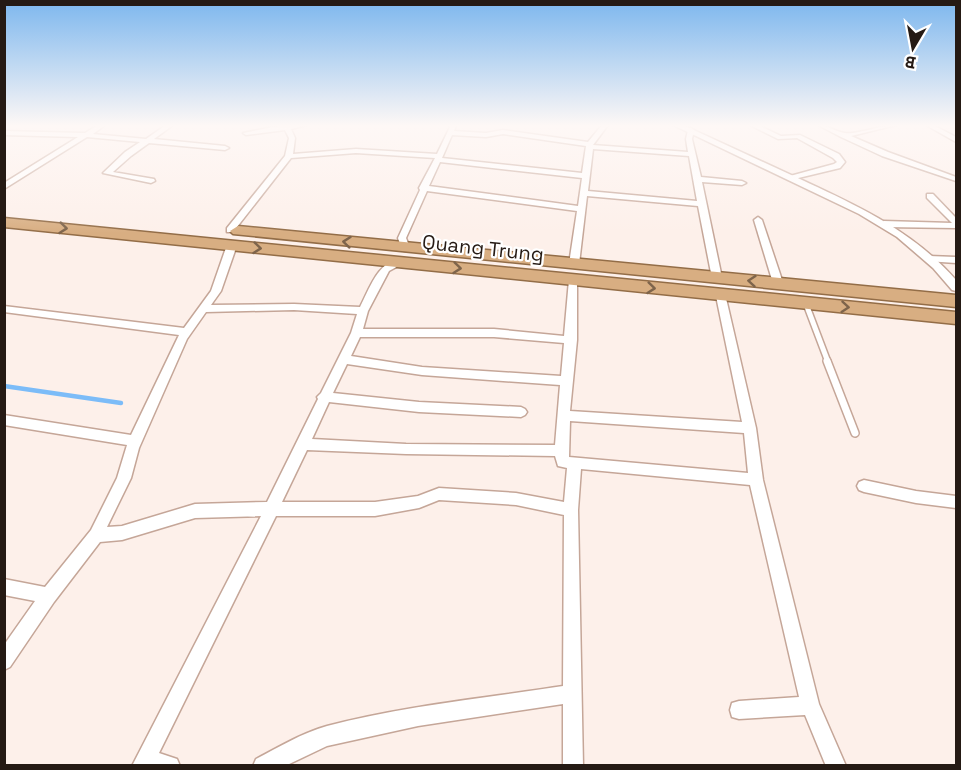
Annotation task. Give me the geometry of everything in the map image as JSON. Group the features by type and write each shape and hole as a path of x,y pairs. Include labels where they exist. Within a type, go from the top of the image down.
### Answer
{"highway":[{"name":"Quang Trung","path":"4,208 231,238"},
{"name":"Quang Trung","path":"4,222 231,238 574,272 717,278 957,301"},
{"name":"Quang Trung","path":"574,272 722,296 957,318"},
{"path":"717,278 722,296"}],"street":[{"path":"4,187 45,161"},
{"path":"122,161 107,173 151,181"},
{"path":"4,661 48,596 96,535 124,478 136,441 186,332 216,291 231,238 286,161"},
{"path":"170,765 143,763 271,510 323,397 344,359 363,311 385,269 402,255 402,238 423,188 437,161"},
{"path":"463,161 586,176"},
{"path":"588,161 580,209 574,272 571,340 561,452 563,462 756,480"},
{"path":"693,161 717,278"},
{"path":"759,161 851,205 884,224 929,259 957,287"},
{"path":"793,177 837,166 840,161"},
{"path":"905,161 957,179"},
{"path":"697,179 742,183"},
{"path":"423,188 580,209"},
{"path":"584,193 701,204"},
{"path":"930,196 957,224"},
{"path":"758,219 778,284"},
{"path":"884,224 957,224"},
{"path":"929,259 957,260"},
{"path":"722,296 750,428 756,480 810,705 836,765"},
{"path":"203,309 294,307 363,311"},
{"path":"4,309 186,332"},
{"path":"356,333 494,333 571,340"},
{"path":"344,359 422,370 566,381"},
{"path":"323,397 521,412"},
{"path":"564,416 750,428"},
{"path":"4,420 136,441"},
{"path":"302,444 561,452"},
{"path":"573,765 570,510 574,464"},
{"path":"864,486 916,497 957,502"},
{"path":"96,535 122,533 195,512 226,509 375,509 419,502 439,494 516,499 570,510"},
{"path":"4,587 48,596"},
{"path":"262,765 327,736 418,717 572,694"},
{"path":"739,710 810,705"}],"lane":[{"path":"806,304 855,433"}],"waterway":[{"path":"4,386 121,403"}]}
